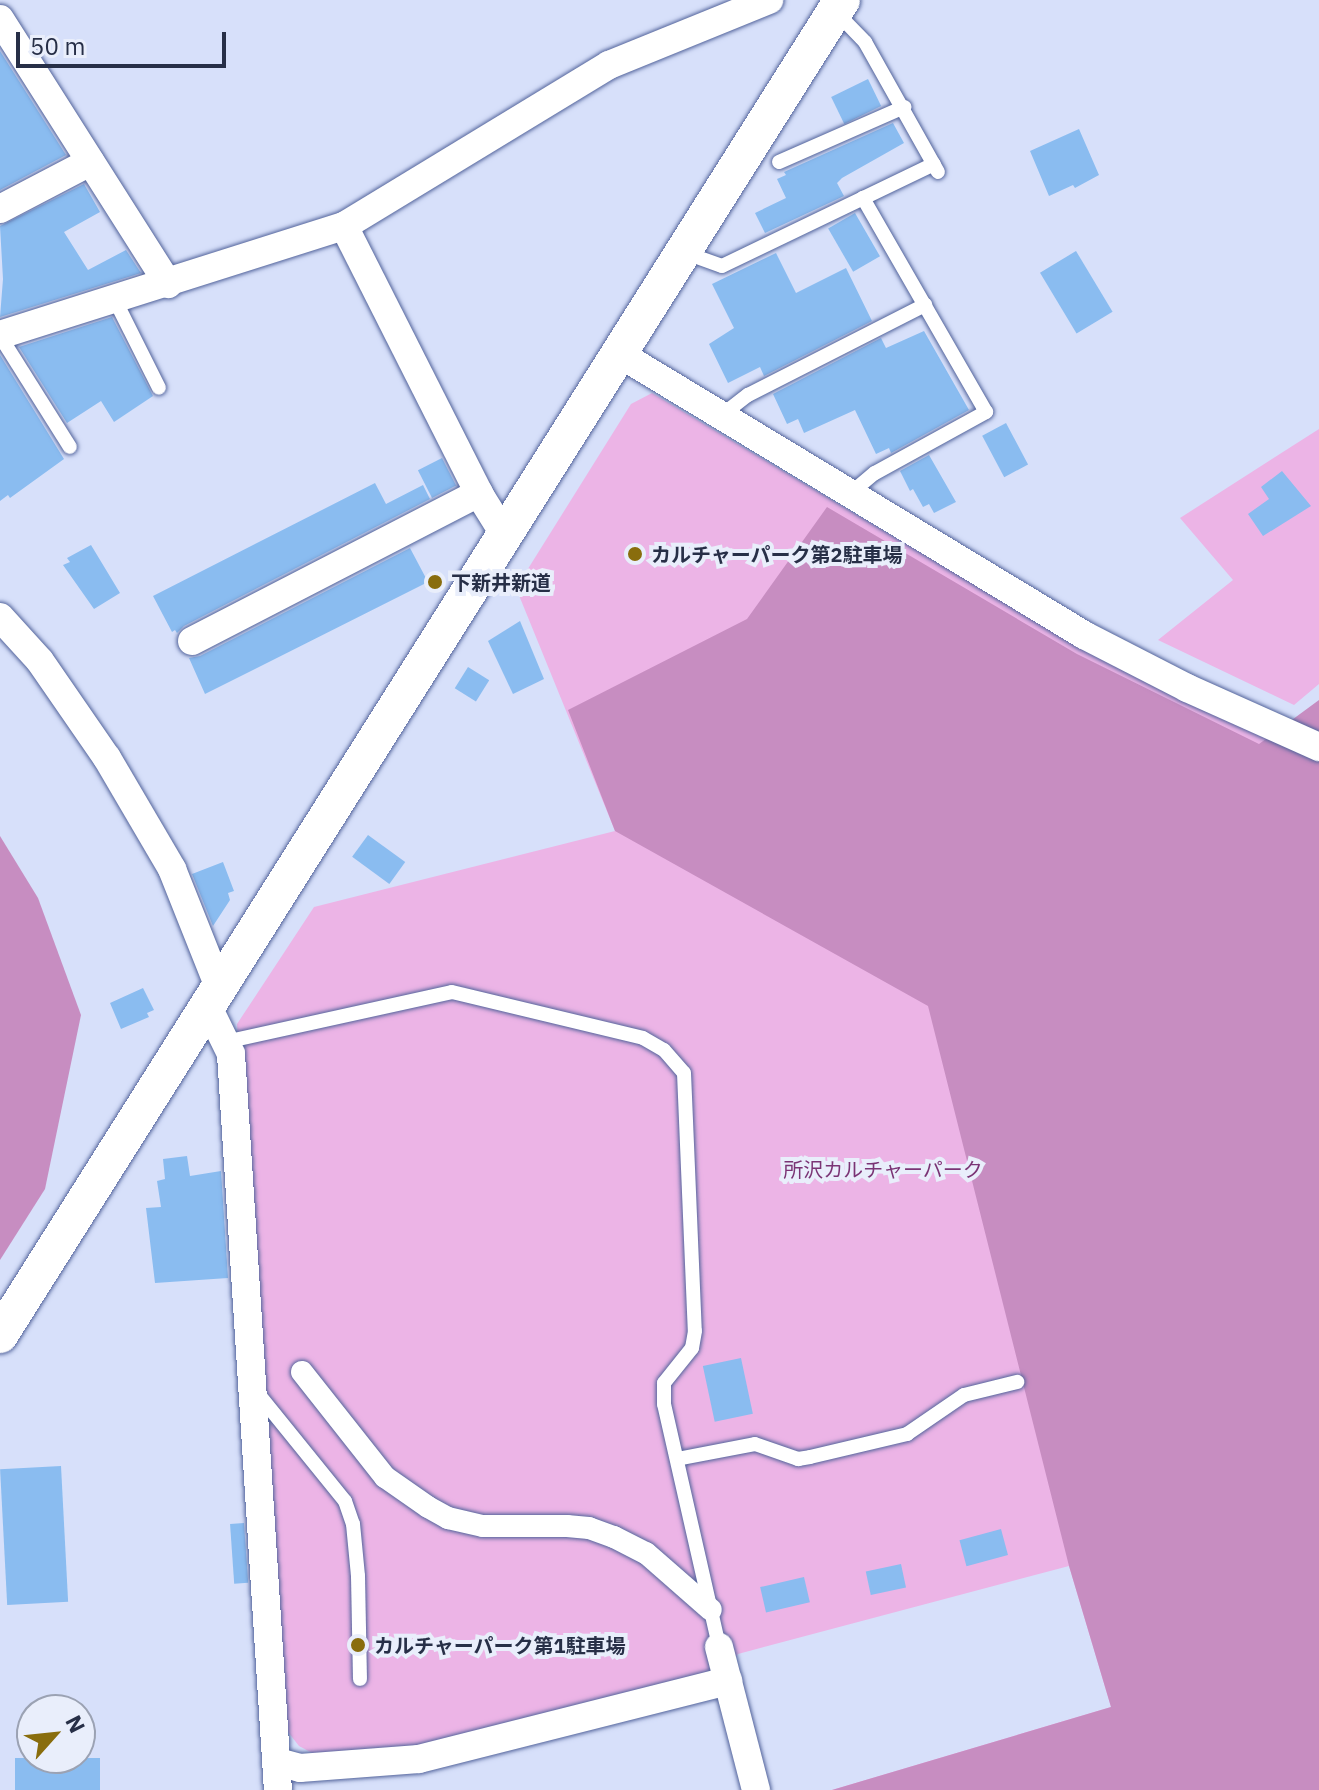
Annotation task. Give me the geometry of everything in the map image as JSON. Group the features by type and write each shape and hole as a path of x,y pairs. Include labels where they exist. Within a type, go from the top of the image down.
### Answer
{"street":[{"path":"0,335 344,226 609,65 769,0"},
{"path":"0,1335 839,6"},
{"path":"4,32 168,284"},
{"path":"0,209 90,162"},
{"path":"344,226 479,493 504,534"},
{"path":"618,353 1084,635 1187,688 1319,747"},
{"path":"192,641 479,493"},
{"path":"0,617 40,661 107,758 172,869 231,1054 278,1776 300,1768 419,1759 728,1681"},
{"path":"302,1372 385,1477 428,1507 448,1518 483,1526 567,1526 589,1528 614,1537 646,1553 711,1610"},
{"path":"719,1647 756,1790"}],"lane":[{"path":"682,252 722,266 863,198 936,168 904,107 839,6"},
{"path":"779,162 904,107"},
{"path":"852,492 875,473 986,412 863,198"},
{"path":"115,300 159,388"},
{"path":"722,415 748,395 925,305"},
{"path":"0,335 70,447"},
{"path":"225,1042 452,992 643,1038 664,1050 684,1073 695,1331 692,1348 664,1383 664,1404 719,1647"},
{"path":"677,1459 755,1444 798,1459 810,1457 907,1434 964,1395 1017,1382"},
{"path":"255,1390 345,1501 353,1524 358,1576 360,1679"}],"green space":[{"name":"所沢カルチャーパーク","path":"652,393 1067,640 1319,760 1319,1790 832,1790 1111,1707 1069,1566 738,1654 717,1676 408,1750 316,1755 299,1746 288,1732 284,1718 237,1024 314,907 615,831 516,588 631,404"},
{"path":"1319,429 1319,684 1294,705 1158,640 1233,580 1180,518"}],"shaded area":[{"path":"827,507 1077,654 1259,744 1319,700 1319,1790 832,1790 1111,1707 1069,1566 928,1006 615,831 568,710 747,619"},
{"path":"0,836 38,898 81,1015 45,1189 0,1260"}],"building":[{"path":"0,51 66,155 0,190"},
{"path":"868,79 881,106 844,124 831,97"},
{"path":"893,123 904,143 842,178 837,183 844,196 765,233 755,213 786,198 777,179 786,175 784,172"},
{"path":"1079,129 1099,175 1075,188 1073,185 1049,196 1030,151"},
{"path":"84,184 100,212 64,232 88,270 126,250 141,273 0,317 3,279 0,226"},
{"path":"855,213 880,256 853,272 828,228"},
{"path":"1076,251 1113,312 1077,333 1040,273"},
{"path":"776,253 796,293 846,268 872,321 764,376 760,367 728,383 709,344 734,328 712,284"},
{"path":"112,317 153,396 114,422 101,401 67,423 19,347"},
{"path":"924,331 969,410 891,453 889,448 876,454 855,410 804,433 798,419 787,424 773,394 881,338 886,348"},
{"path":"0,355 64,459 10,498 8,495 0,501"},
{"path":"1006,423 1028,464 1004,477 982,436"},
{"path":"929,455 956,502 934,513 929,504 923,507 913,489 910,491 900,471"},
{"path":"442,458 456,486 432,498 418,470"},
{"path":"1282,471 1311,506 1263,536 1248,514 1269,499 1261,487"},
{"path":"375,483 386,504 423,485 430,499 184,626 177,633 175,630 172,632 153,596"},
{"path":"91,545 120,593 94,609 63,565 70,562 67,558"},
{"path":"410,548 428,582 205,694 189,658 200,656"},
{"path":"520,621 544,679 513,694 488,641"},
{"path":"468,667 489,680 476,701 455,688"},
{"path":"368,835 405,862 389,884 352,857"},
{"path":"223,862 234,891 228,893 230,900 213,926 192,874"},
{"path":"143,988 154,1010 147,1013 149,1017 121,1029 110,1003"},
{"path":"187,1156 190,1176 221,1171 228,1278 155,1283 146,1208 161,1207 157,1181 165,1179 163,1159"},
{"path":"741,1358 753,1414 715,1422 703,1366"},
{"path":"61,1466 68,1602 7,1605 0,1469"},
{"path":"244,1523 248,1583 234,1584 230,1524"},
{"path":"1001,1529 1008,1555 966,1566 959,1540"},
{"path":"901,1564 906,1587 871,1595 866,1571"},
{"path":"804,1577 810,1602 766,1612 760,1587"},
{"path":"15,1758 16,1774 96,1774 96,1758 100,1758 100,1790 15,1790"}],"place":[{"name":"カルチャーパーク第2駐車場","path":"635,554"},
{"name":"下新井新道","path":"435,582"},
{"name":"カルチャーパーク第1駐車場","path":"358,1645"}]}
